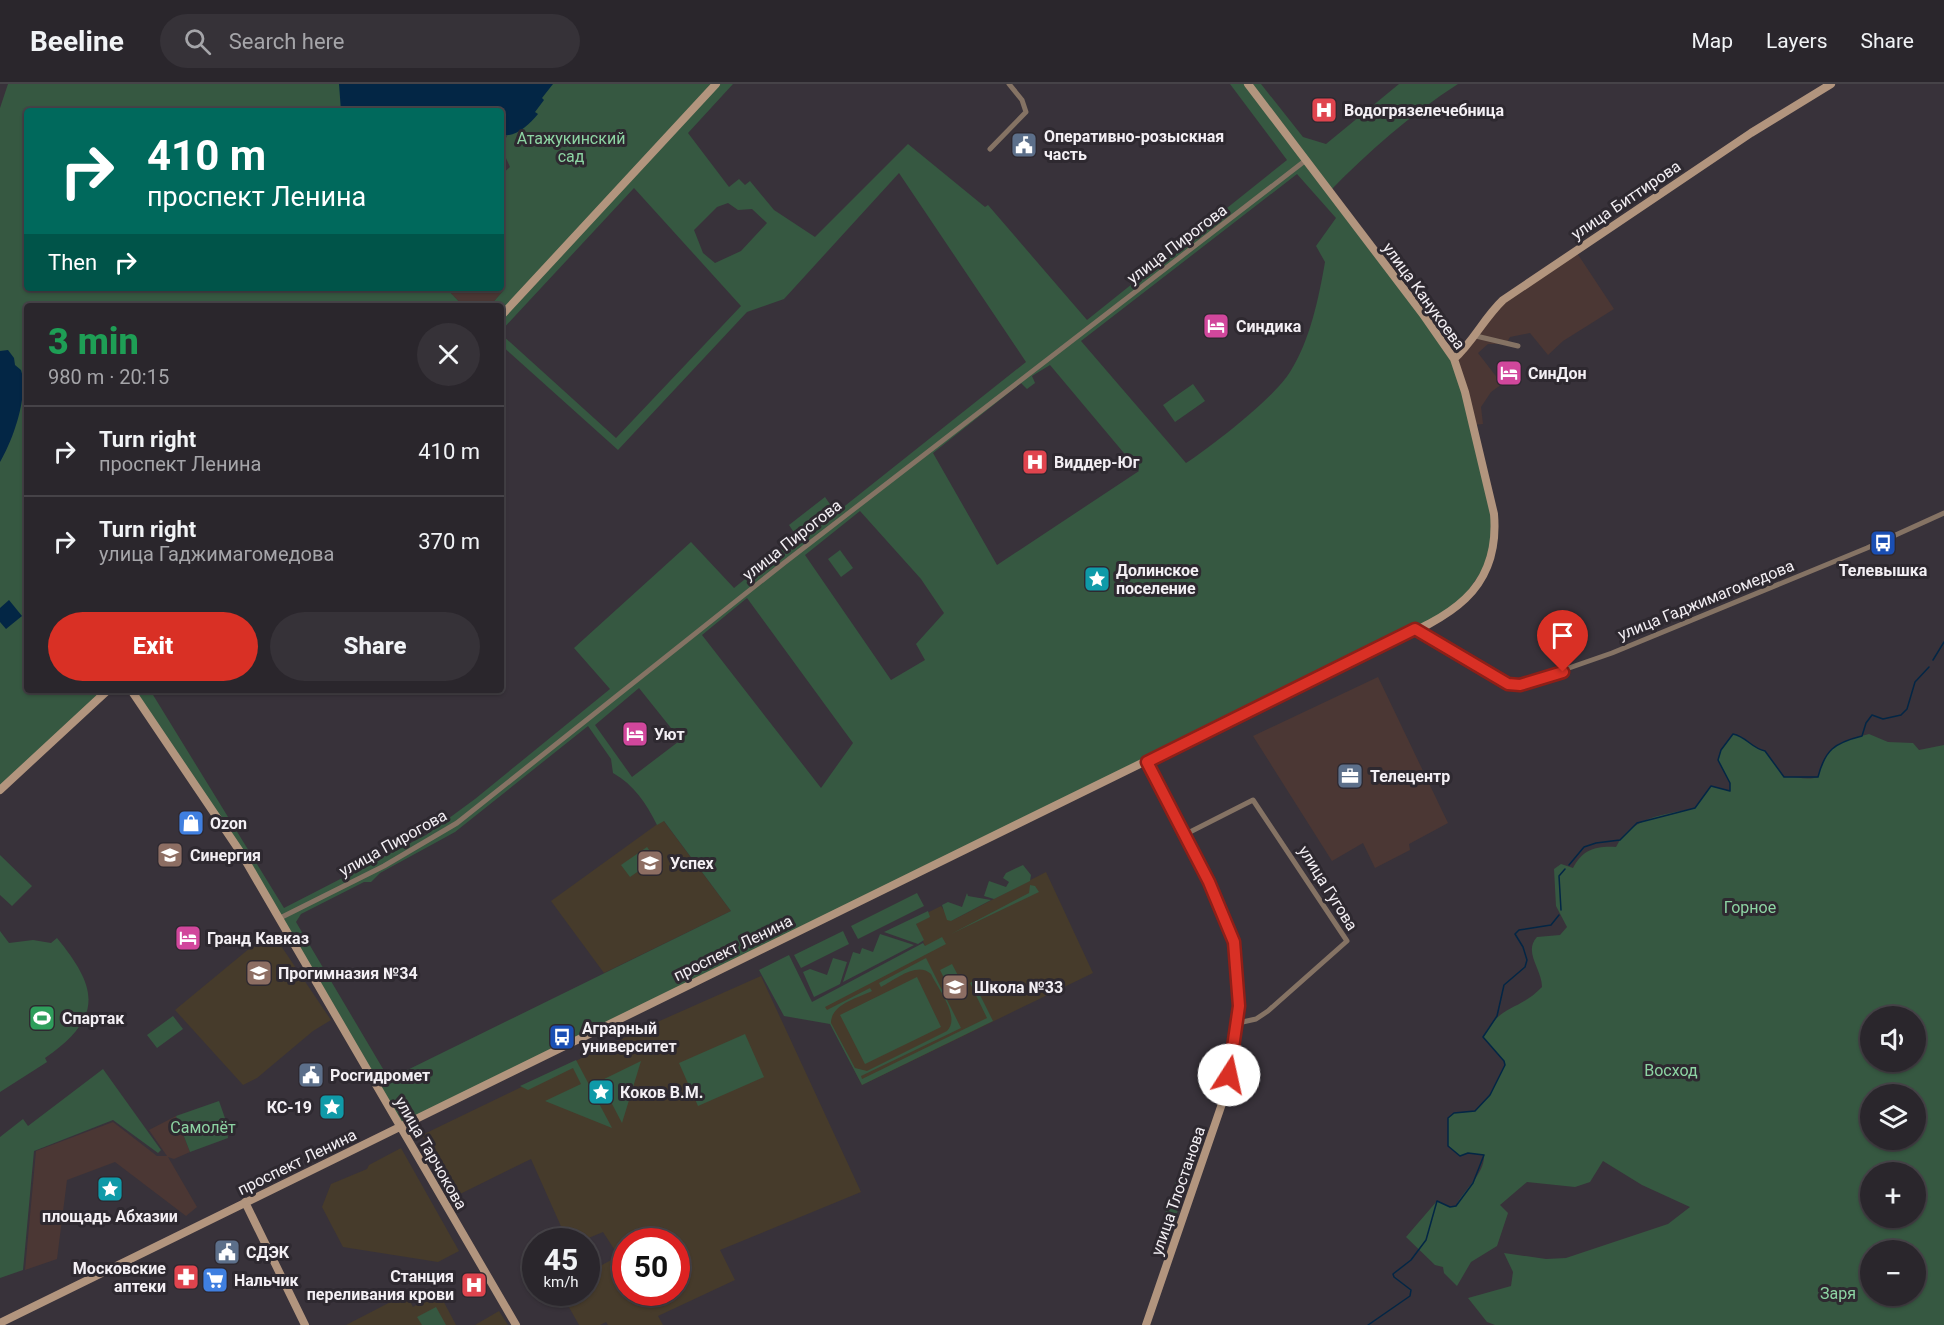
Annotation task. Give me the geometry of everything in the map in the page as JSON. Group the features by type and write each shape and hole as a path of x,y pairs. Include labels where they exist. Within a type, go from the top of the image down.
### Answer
{"street":[{"path":"504,313 716,84"},
{"path":"990,149 1026,112 1022,100 1009,84"},
{"name":"улица Канукоева","path":"1248,84 1422,313 1454,359 1465,392 1495,520 1493,555 1487,572 1474,591"},
{"name":"улица Биттирова","path":"1454,359 1476,336 1492,311 1508,297 1769,121 1831,84"},
{"name":"улица Пирогова","path":"280,918 384,866 457,823 783,563 1223,227 1306,160"},
{"path":"1476,336 1518,346"},
{"name":"улица Гаджимагомедова","path":"1415,629 1508,684 1520,685 1612,653 1857,552 1944,513"},
{"name":"проспект Ленина","path":"0,1323 1415,629 1456,608 1474,591"},
{"path":"0,790 105,693"},
{"name":"улица Тарчокова","path":"133,693 222,823 280,918 516,1325"},
{"name":"улица Тлостанова","path":"1146,1325 1219,1115 1238,1023 1240,986 1234,942 1209,882 1147,762"},
{"name":"улица Гугова","path":"1184,835 1253,800 1347,941 1268,1011 1256,1019 1238,1023"},
{"path":"245,1202 305,1325"}],"shaded area":[{"path":"1575,250 1614,309 1563,341 1548,355 1530,333 1510,337 1506,344 1488,344 1478,353 1502,384 1491,392 1481,407 1483,424 1473,425 1454,359 1492,311"},
{"path":"449,291 503,291 493,303 460,303"},
{"path":"1378,677 1448,823 1409,844 1410,850 1375,868 1363,843 1332,861 1253,736"},
{"name":"Успех","path":"663,820 731,911 604,973 551,901"},
{"name":"Школа №33","path":"1046,872 1093,973 862,1085 818,1000 925,946 916,924 929,912 941,906 951,921"},
{"name":"Прогимназия №34","path":"267,934 270,937 273,934 331,1020 313,1031 257,1078 243,1085 175,1010"},
{"path":"761,976 861,1192 720,1250 735,1280 690,1301 690,1228 612,1228 612,1246 603,1232 600,1233 600,1228 562,1228 531,1159 456,1196 422,1135 646,1027"},
{"path":"176,1116 190,1152 174,1159 168,1157 197,1207 186,1216 115,1162 67,1180 57,1259 25,1270 36,1151 113,1122 157,1156 167,1156 149,1130"},
{"path":"401,1148 459,1251 438,1262 343,1247 322,1207 331,1184 367,1169 369,1165"},
{"path":"612,1260 612,1306 679,1306 658,1316 663,1325 608,1325 606,1322 600,1325 579,1325 568,1306 600,1306 600,1266"},
{"path":"438,1291 456,1325 346,1325 406,1294 413,1307"},
{"path":"499,1311 508,1325 475,1325"}],"green space":[{"name":"Атажукинский сад","path":"8,84 733,84 688,133 729,187 739,179 745,185 750,181 774,210 815,237 908,144 985,207 988,205 1087,320 1287,160 1230,84 1261,84 1303,137 1326,144 1399,84 1458,84 1390,134 1329,192 1454,359 1494,514 1493,555 1456,608 400,1126 280,918 133,693 152,693 284,908 426,835 475,799 610,689 574,648 691,542 734,588 797,537 789,525 825,497 836,513 1026,362 899,173 784,299 747,312 618,450 504,348 504,337 616,438 741,306 634,188 504,328 504,303 493,303 504,291 504,172 510,167 504,154 504,142 507,136 504,136 504,108 24,108 24,291 449,291 460,303 24,303 24,693 105,693 0,790 0,108","holes":["1297,174 1336,218 1316,246 1325,262 1317,304 1303,347 1290,372 1257,408 1186,463 1081,341","728,203 738,210 752,209 767,223 741,251 715,263 703,253 694,230 717,207","1050,365 1139,471 997,565 933,453 1021,383 1027,389 1035,383 1032,376","860,511 921,579 944,613 916,644 925,660 891,680 805,555","747,598 853,743 821,788 702,635","639,688 683,743 678,742 632,777 595,725","588,726 611,759 613,773 639,795 657,825 664,821 731,911 389,1079 296,922 301,914 364,882 371,882 380,873 455,832"]},
{"path":"1193,384 1205,401 1175,422 1163,405"},
{"path":"840,550 853,568 841,577 828,559"},
{"path":"1733,734 1738,735 1756,748 1765,751 1784,777 1809,779 1818,777 1825,758 1835,746 1869,734 1888,742 1913,743 1919,750 1944,745 1944,1325 1495,1325 1487,1322 1468,1298 1511,1286 1513,1272 1504,1253 1546,1259 1566,1258 1668,1224 1690,1207 1642,1185 1603,1161 1590,1182 1575,1187 1527,1182 1500,1205 1508,1213 1497,1246 1471,1262 1457,1286 1444,1273 1443,1267 1435,1265 1406,1237 1437,1201 1450,1207 1456,1206 1481,1169 1484,1155 1468,1153 1460,1156 1448,1146 1448,1118 1454,1113 1475,1111 1490,1095 1505,1065 1483,1037 1496,1018 1525,1001 1542,987 1532,955 1533,943 1537,937 1560,935 1567,927 1556,906 1554,869 1561,864 1573,868 1581,857 1591,850 1616,847 1631,829 1650,818 1695,808 1711,786 1730,791 1730,783 1718,760 1721,750"},
{"path":"647,847 656,859 630,877 621,865"},
{"path":"0,855 32,886 12,906 0,895"},
{"path":"1023,865 1031,875 1030,881 994,899 984,896 989,881 1006,887 1009,882 1003,878 1006,873"},
{"path":"1030,885 1035,886 1039,892 951,934 1029,893"},
{"path":"917,893 924,906 858,939 851,926"},
{"path":"967,893 968,896 991,900 951,921 947,920 942,905 948,902 962,907"},
{"path":"928,911 930,917 916,924 924,940 918,944 884,932"},
{"name":"Спартак","path":"0,931 9,943 33,940 51,943 57,938 81,972 87,987 88,1001 86,1015 78,1029 45,1058 47,1062 0,1092"},
{"path":"843,931 849,944 801,968 794,955"},
{"path":"880,934 914,945 843,982 853,952 860,954 862,948 873,952"},
{"path":"942,937 946,944 825,1007 827,1010 870,988 872,991 846,1002 832,1016 831,1023 855,1068 867,1071 947,1031 951,1025 950,1011 931,974 919,970 913,971 881,987 879,983 926,958 961,1028 861,1076 862,1079 987,1018 970,983 973,981 993,1021 862,1085 830,1024 784,1016 759,970 789,955 812,1002 923,943 925,946"},
{"path":"833,958 847,962 840,984 814,997 803,972 810,969 827,975"},
{"path":"952,964 963,985 951,992 940,970"},
{"path":"917,977 941,1027 865,1064 840,1015"},
{"path":"173,1016 183,1029 157,1048 147,1035"},
{"path":"745,1034 764,1077 698,1106 679,1063"},
{"path":"576,1060 612,1128 545,1101 581,1084 573,1068 528,1090 520,1086"},
{"path":"641,1061 622,1123 600,1081"},
{"path":"103,1069 161,1150 158,1153 113,1120 34,1151 23,1270 0,1278 0,1137 23,1119 28,1126"},
{"name":"Самолёт","path":"219,1101 226,1121 228,1138 190,1152 176,1116"},
{"path":"1187,1154 1195,1159 1184,1193 1173,1189"},
{"path":"1172,1193 1183,1197 1170,1231 1161,1226"},
{"path":"436,1307 446,1325 422,1325 417,1317"}],"water":[{"path":"339,84 553,84 535,112 538,114 522,130 507,136 504,136 504,108 341,108"},
{"path":"8,350 14,358 15,365 21,370 23,392 14,430 0,462 0,351"},
{"path":"9,600 22,616 6,629 0,622 0,608"}],"waterway":[{"path":"1933,660 1944,642"},
{"path":"1569,865 1584,847 1620,840 1637,823 1695,808 1711,786 1730,791 1730,783 1718,760 1721,750 1733,734 1765,751 1784,777 1818,777 1824,760 1832,749 1862,736 1866,723 1872,715 1883,719 1901,715 1907,709 1915,682 1929,667"},
{"path":"1561,910 1559,876 1565,869"},
{"path":"1368,1325 1410,1296 1411,1290 1393,1274 1411,1260 1426,1240 1437,1201 1450,1207 1456,1206 1473,1183 1484,1155 1468,1153 1460,1156 1448,1146 1448,1118 1454,1113 1475,1111 1490,1095 1505,1065 1483,1037 1497,1016 1504,985 1525,967 1527,960 1523,947 1515,934 1519,930 1551,925 1559,915"}],"place":[{"name":"Водогрязелечебница","path":"1324,110"},
{"name":"Оперативно-розыскная часть","path":"1024,145"},
{"name":"Синдика","path":"1216,326"},
{"name":"СинДон","path":"1509,373"},
{"name":"Виддер-Юг","path":"1035,462"},
{"name":"Телевышка","path":"1883,543"},
{"name":"Долинское поселение","path":"1097,579"},
{"name":"Уют","path":"635,734"},
{"name":"Телецентр","path":"1350,776"},
{"name":"Ozon","path":"191,823"},
{"name":"Синергия","path":"170,855"},
{"name":"Успех","path":"650,863"},
{"name":"Гранд Кавказ","path":"188,938"},
{"name":"Прогимназия №34","path":"259,973"},
{"name":"Школа №33","path":"955,987"},
{"name":"Спартак","path":"42,1018"},
{"name":"Аграрный университет","path":"562,1037"},
{"name":"Росгидромет","path":"311,1075"},
{"name":"Коков В.М.","path":"601,1092"},
{"name":"КС-19","path":"332,1107"},
{"name":"площадь Абхазии","path":"110,1189"},
{"name":"СДЭК","path":"227,1252"},
{"name":"Московские аптеки","path":"186,1277"},
{"name":"Нальчик","path":"215,1280"},
{"name":"Станция переливания крови","path":"474,1285"}],"route":[{"path":"1229,1075 1238,1023 1240,986 1234,942 1209,882 1147,762 1415,629 1426,638 1514,686 1563,672"}],"park label":[{"name":"Горное","path":"1750,907"},
{"name":"Восход","path":"1671,1070"},
{"name":"Заря","path":"1838,1293"}]}
